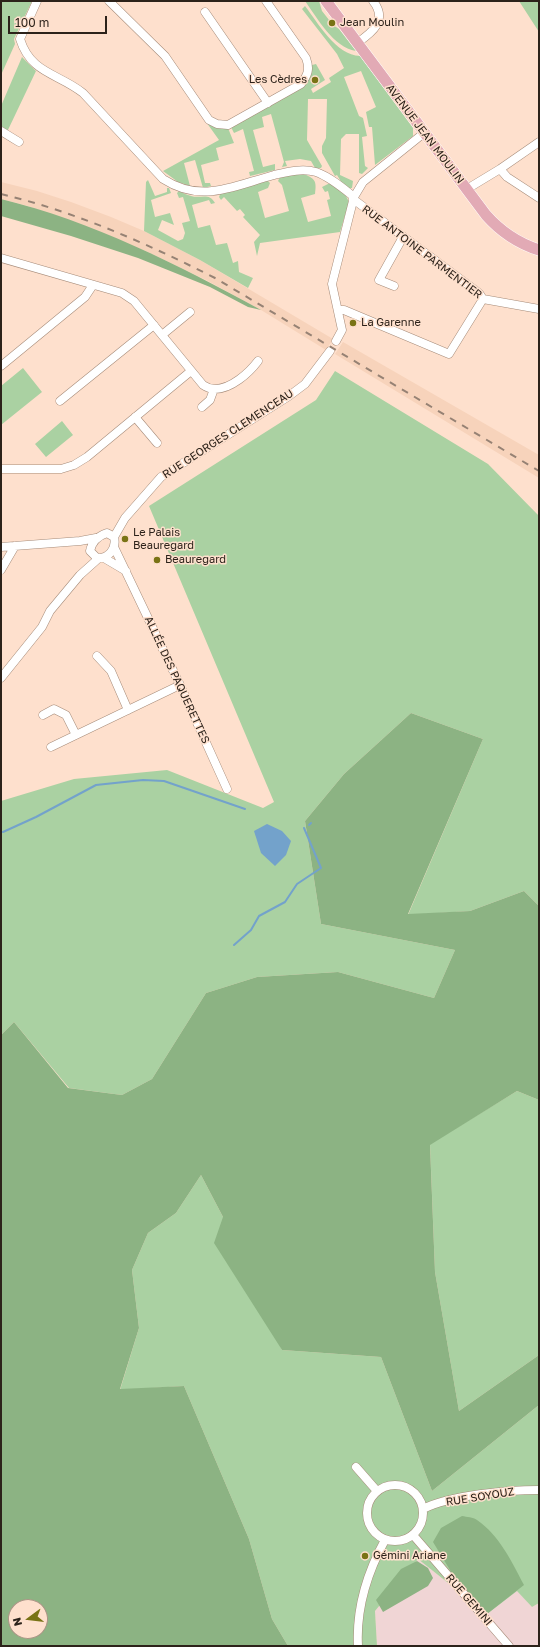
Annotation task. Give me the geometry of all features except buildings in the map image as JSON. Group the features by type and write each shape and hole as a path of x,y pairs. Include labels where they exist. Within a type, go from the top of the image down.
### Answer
{"main road":[{"name":"AVENUE JEAN MOULIN","path":"326,1 486,214 502,231 525,245 539,250"}],"street":[{"name":"RUE ANTOINE PARMENTIER","path":"37,1 20,39 25,53 31,61 41,69 71,84 83,93 163,179 177,188 194,192 209,192 292,170 316,172 334,181 403,237 479,293 483,299 539,309"},
{"path":"109,1 165,56 209,120 217,124 228,125 301,84 306,77 309,67 306,58 266,1"},
{"path":"357,43 369,34 380,21 381,14 379,8 373,1"},
{"path":"205,12 268,103"},
{"path":"1,131 20,142"},
{"path":"336,341 342,330 332,284 334,271 354,198 363,182 424,133"},
{"path":"466,189 500,169 539,142"},
{"path":"500,169 507,177 539,198"},
{"path":"394,286 379,280 403,237"},
{"path":"1,258 122,293 134,301 203,385 214,389 226,386 250,372 258,361"},
{"path":"1,366 85,297 93,285"},
{"path":"338,310 344,310 449,354 483,299"},
{"path":"162,335 190,312"},
{"path":"60,401 154,325"},
{"name":"RUE GEORGES CLEMENCEAU","path":"111,536 161,477 289,396 305,384 330,351"},
{"path":"1,469 61,468 74,465 87,457 191,371"},
{"path":"202,407 210,400 214,389"},
{"path":"135,418 157,443"},
{"path":"1,547 80,541 111,536 114,547 108,555 80,575 50,611 42,627 1,678"},
{"path":"80,575 96,538"},
{"path":"80,541 91,551 126,571"},
{"path":"1,570 15,546"},
{"name":"ALLÉE DES PAQUERETTES","path":"114,547 180,685 227,789"},
{"path":"97,656 111,670 128,710"},
{"path":"51,746 180,685"},
{"path":"43,716 54,709 66,715 76,735"},
{"path":"356,1467 378,1492"},
{"path":"391,1486 405,1487 417,1496 423,1509 422,1523 413,1535 400,1541 385,1540 374,1531 367,1518 369,1503 378,1492 391,1486"},
{"name":"RUE SOYOUZ","path":"423,1509 432,1504 483,1494 539,1490"},
{"name":"RUE GEMINI","path":"413,1535 509,1646"},
{"path":"358,1646 359,1609 366,1584 385,1540"}],"shaded area":[{"path":"1,182 37,191 71,202 144,231 200,260 333,339 326,350 261,310 206,280 148,252 28,206 1,199"},
{"path":"343,342 539,455 539,478 335,354"},
{"path":"418,1559 487,1614 517,1590 532,1607 539,1603 539,1646 377,1646 375,1611"}],"green space":[{"path":"1,1 32,1 14,39 15,44 1,75"},
{"path":"305,1 319,1 322,11 333,25 339,29 356,51 340,44 333,38"},
{"path":"519,1 539,1 539,32"},
{"path":"305,6 335,44 351,54 360,56 413,128 413,136 375,165 372,127 369,127 366,112 376,107 361,71 344,77 359,116 363,118 367,136 362,137 365,166 368,168 362,174 359,173 359,134 346,134 341,139 340,175 353,181 352,188 348,188 343,185 337,175 335,176 322,153 322,146 326,138 327,99 308,99 307,140 322,166 321,168 315,168 311,161 300,159 285,161 287,166 282,167 284,162 271,114 262,117 264,127 253,130 263,167 275,164 275,170 250,176 249,172 254,171 243,129 234,133 231,127 304,86 310,77 312,65 316,64 325,80 311,89 313,93 331,82 329,78 344,68 337,54 302,9"},
{"path":"22,57 36,71 7,132 1,128 1,106"},
{"path":"204,119 212,126 228,128 234,143 216,148 219,160 201,165 205,183 210,183 211,186 203,188 195,160 184,163 190,186 178,182 163,171 219,140"},
{"path":"302,173 314,180 316,186 315,194 301,198 308,222 331,216 327,200 330,199 328,191 325,192 322,187 332,184 346,196 349,202 340,232 260,243 257,256 254,242 260,235 243,217 245,215 240,209 237,211 224,197 221,200 219,197 221,192 267,180 270,183 268,188 258,192 265,218 289,211 282,185 278,181 280,177"},
{"path":"148,180 155,196 167,192 167,188 169,188 171,193 151,200 155,217 170,213 174,225 162,220 158,230 178,241 183,239 185,233 182,223 190,221 183,197 179,198 177,193 179,191 186,195 207,197 213,200 215,203 211,204 209,200 192,205 198,228 210,225 216,245 227,243 233,263 238,261 239,272 253,278 248,288 200,260 144,231 146,182"},
{"path":"1,199 35,208 102,232 167,261 261,310 248,307 210,287 138,258 71,236 1,216"},
{"path":"23,368 42,392 1,425 1,386"},
{"path":"335,371 488,464 539,516 539,906 524,891 470,911 408,915 483,739 411,713 344,774 305,821 321,924 455,950 434,998 338,972 257,977 206,993 152,1079 122,1095 69,1088 14,1022 1,1035 1,801 74,779 167,770 263,808 274,802 149,506 316,400"},
{"path":"62,421 73,435 46,457 35,444"},
{"path":"411,713 483,739 408,914 470,911 524,891 539,906 539,1100 517,1091 430,1145 435,1272 459,1411 539,1355 539,1405 432,1491 381,1357 282,1350 214,1243 223,1217 201,1175 176,1213 148,1233 132,1270 139,1328 120,1389 184,1386 249,1539 272,1619 288,1646 1,1646 1,1035 14,1022 68,1088 122,1095 152,1079 206,993 257,977 338,972 434,998 455,950 321,924 305,821 344,774"},
{"path":"517,1091 539,1100 539,1355 459,1411 435,1272 430,1144"},
{"path":"201,1175 223,1217 282,1350 381,1357 432,1491 539,1405 539,1603 532,1607 517,1591 487,1614 418,1559 375,1611 377,1646 288,1646 272,1619 249,1539 184,1386 120,1390 139,1328 132,1270 148,1233 176,1213"},
{"path":"462,1516 475,1519 492,1533 515,1567 524,1585 487,1614 453,1575 433,1542 441,1528"},
{"path":"417,1561 428,1568 433,1578 428,1586 383,1612 376,1600 401,1569"}],"water":[{"path":"267,824 282,831 291,841 286,855 275,866 261,853 254,831"}],"waterway":[{"path":"3,832 36,817 96,785 143,780 164,781 245,809"},
{"path":"234,945 251,930 259,916 285,902 297,884 321,868 304,828"}],"railway":[{"path":"1,194 29,201 83,219 137,241 215,278 539,471"}],"place":[{"name":"Jean Moulin","path":"332,23"},
{"name":"Les Cèdres","path":"315,80"},
{"name":"La Garenne","path":"353,323"},
{"name":"Le Palais Beauregard","path":"125,539"},
{"name":"Beauregard","path":"157,560"},
{"name":"Gémini Ariane","path":"365,1556"}]}
